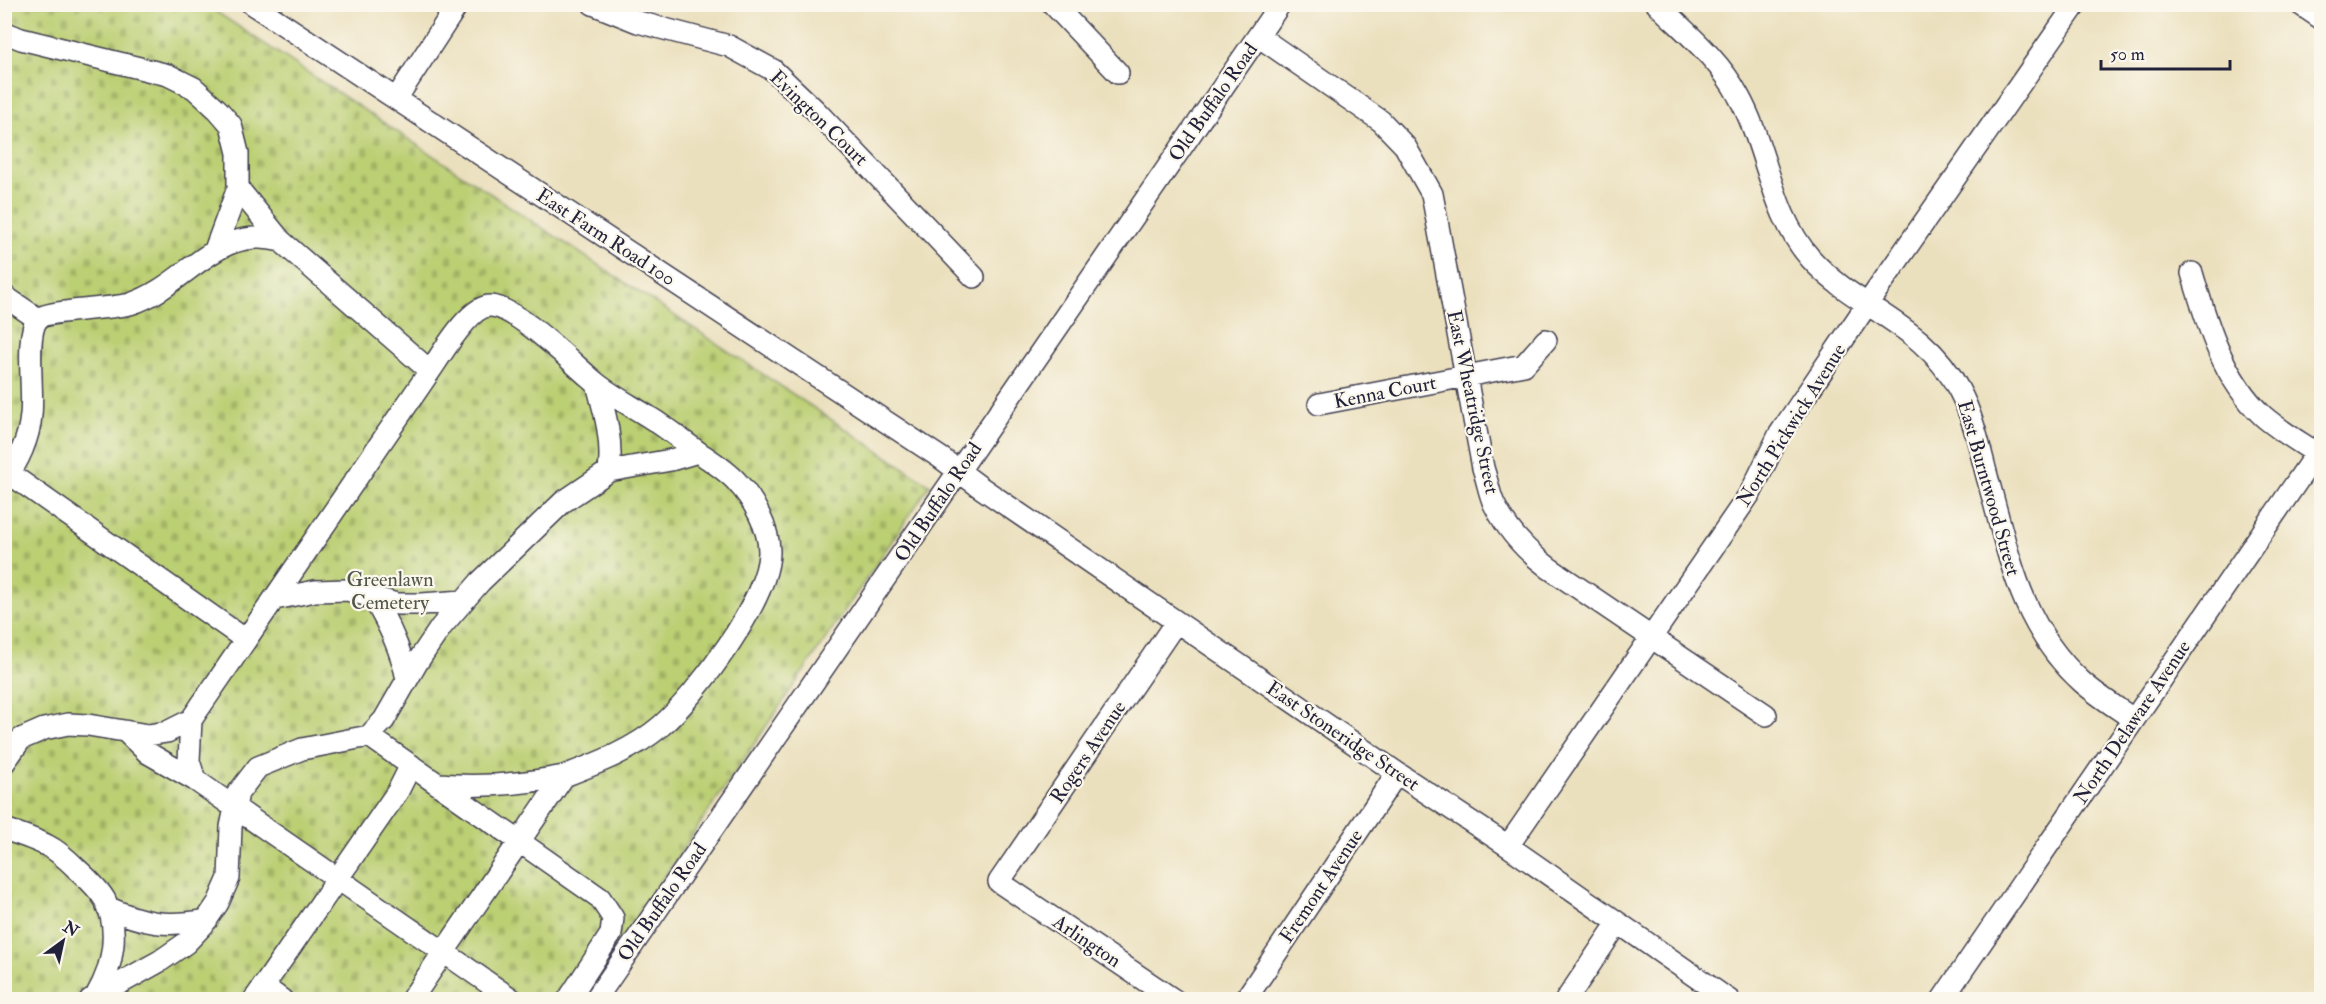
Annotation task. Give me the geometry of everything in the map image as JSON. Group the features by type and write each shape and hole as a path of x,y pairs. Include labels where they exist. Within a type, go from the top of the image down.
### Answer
{"street":[{"name":"East Farm Road 100","path":"252,4 941,458 958,472"},
{"path":"396,99 458,4"},
{"name":"Evington Court","path":"593,4 638,22 729,46 773,70 815,110 974,277"},
{"path":"1053,4 1118,72"},
{"name":"Old Buffalo Road","path":"596,999 1280,4"},
{"name":"East Burntwood Street","path":"1657,4 1717,63 1738,94 1754,129 1778,203 1792,234 1802,248 1824,272 1930,350 1959,389 1972,420 2023,601 2043,636 2081,681 2133,720"},
{"name":"North Pickwick Avenue","path":"1508,846 1751,492 1779,435 1868,303 2076,4"},
{"path":"2300,4 2322,19"},
{"path":"4,33 168,75 194,88 218,110 231,125 238,153 238,188 216,250"},
{"name":"East Wheatridge Street","path":"1258,36 1381,121 1405,146 1432,194 1483,468 1493,503 1512,532 1535,557 1766,715"},
{"path":"238,188 281,241 430,371"},
{"path":"246,640 7,478 26,441 31,416 31,339 38,318 54,313 131,304 160,290 216,250 235,240 252,236 281,241"},
{"path":"2192,273 2220,354 2243,392 2273,424 2319,449"},
{"path":"4,296 38,318"},
{"path":"4,763 21,739 60,725 88,725 148,735 167,732 191,720 465,321 475,311 487,306 499,307 555,346 597,384 653,419 737,482 754,506 764,527 769,551 763,583 742,624 717,661 662,726 636,744 603,761 564,776 522,784 474,788 439,784"},
{"name":"Kenna Court","path":"1319,404 1524,365 1546,340"},
{"path":"597,384 608,422 611,455 609,471"},
{"name":"North Delaware Avenue","path":"1942,999 2319,449"},
{"path":"94,997 160,961 186,943 207,920 218,903 229,878 234,808 238,793 258,767 302,749 369,736 384,720 441,627 496,566 563,502 609,471 671,460 698,452"},
{"name":"East Stoneridge Street","path":"958,472 1729,999"},
{"path":"275,599 315,591 347,590 397,604 463,601"},
{"path":"373,598 390,626 403,660 407,680"},
{"name":"Rogers Avenue","path":"999,882 1176,622"},
{"path":"191,720 189,761 195,780"},
{"path":"127,733 148,753 195,780 513,999"},
{"path":"369,736 600,898 613,918 611,934 568,999"},
{"path":"282,999 258,993 398,791 411,765"},
{"name":"Fremont Avenue","path":"1245,999 1397,773"},
{"path":"411,999 564,776"},
{"path":"4,829 49,846 71,862 94,885 107,907 111,919 113,943 104,982 94,997"},
{"name":"Arlington","path":"999,882 1174,999"},
{"path":"107,907 137,920 165,924 207,920"},
{"path":"1566,999 1618,923"}],"green space":[{"name":"Greenlawn Cemetery","path":"5,5 206,5 930,485 581,999 5,1000"}]}
